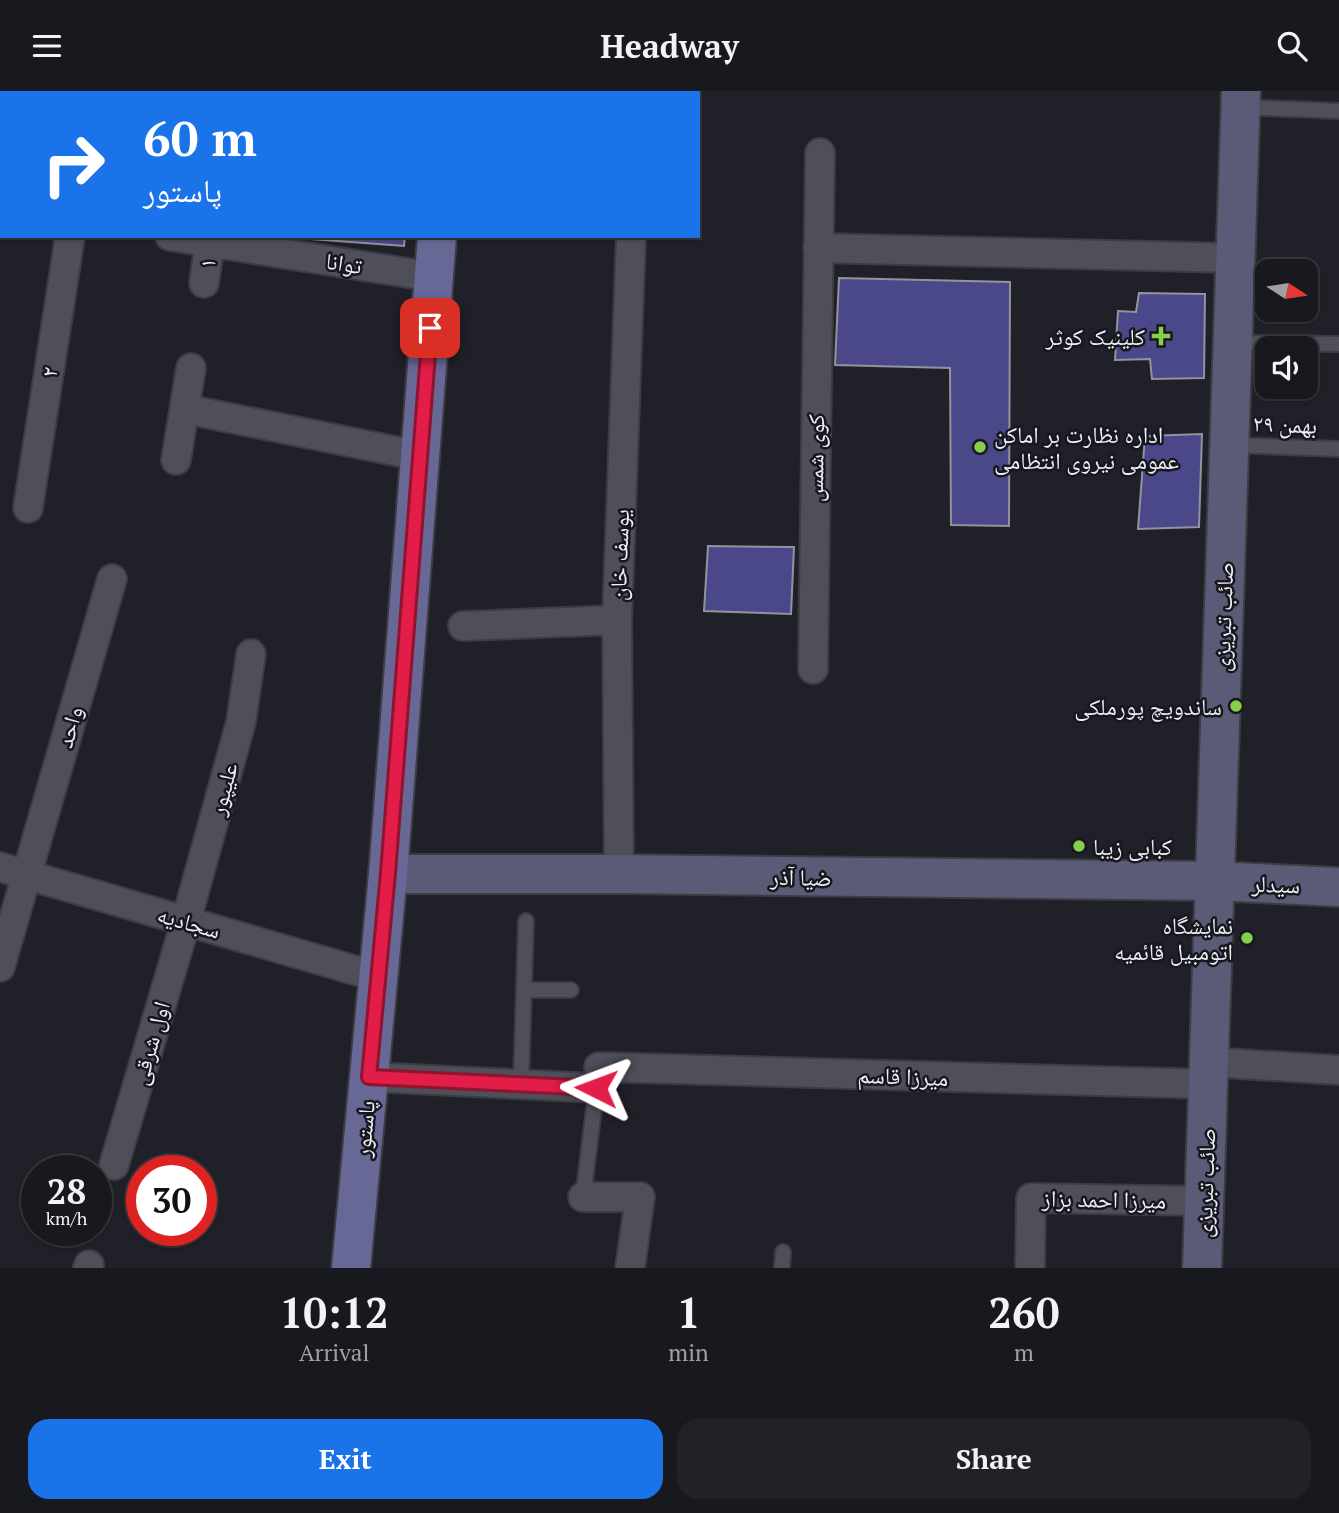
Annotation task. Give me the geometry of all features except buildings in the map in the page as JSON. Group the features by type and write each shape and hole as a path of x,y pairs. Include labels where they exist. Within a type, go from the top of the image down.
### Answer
{"main road":[{"name":"صائب تبریزی","path":"1202,1268 1241,99"},
{"name":"پاستور","path":"351,1268 388,873 437,238"},
{"name":"ضیا آذر","path":"388,873 1214,881"},
{"name":"سیدلر","path":"1214,881 1339,887"}],"street":[{"name":"کوی شمس","path":"813,669 820,153"},
{"name":"۲","path":"28,508 71,238"},
{"name":"توانا","path":"183,238 434,277"},
{"name":"یوسف خان","path":"619,874 617,620 631,238"},
{"name":"۱","path":"204,283 210,242"},
{"path":"818,248 1236,258"},
{"path":"176,460 191,368"},
{"path":"185,409 420,456"},
{"name":"واحد","path":"0,967 112,579"},
{"path":"464,627 617,620"},
{"name":"علیپور","path":"186,921 241,722 251,654"},
{"name":"سجادیه","path":"0,867 378,977"},
{"name":"اول شرقی","path":"114,1165 186,921"},
{"name":"میرزا قاسم","path":"369,1077 521,1084 598,1078 1339,1070"},
{"path":"583,1197 640,1196 630,1268"},
{"name":"میرزا احمد بزاز","path":"1030,1268 1031,1198 1204,1201"}],"lane":[{"path":"1241,99 1339,111"},
{"path":"1232,343 1339,344"},
{"name":"۲۹ بهمن","path":"1229,445 1339,449"},
{"path":"521,1084 526,921"},
{"path":"524,990 571,990"},
{"path":"583,1197 598,1078"},
{"path":"782,1268 783,1252"}],"place":[{"name":"کلینیک کوثر","path":"1161,336"},
{"name":"اداره نظارت بر اماکن عمومی نیروی انتظامی","path":"980,447"},
{"name":"ساندویچ پورملکی","path":"1236,706"},
{"name":"کبابی زیبا","path":"1079,846"},
{"name":"نمایشگاه اتومبیل قائمیه","path":"1247,938"}],"route":[{"path":"430,328 388,873 369,1077 596,1088"}]}
